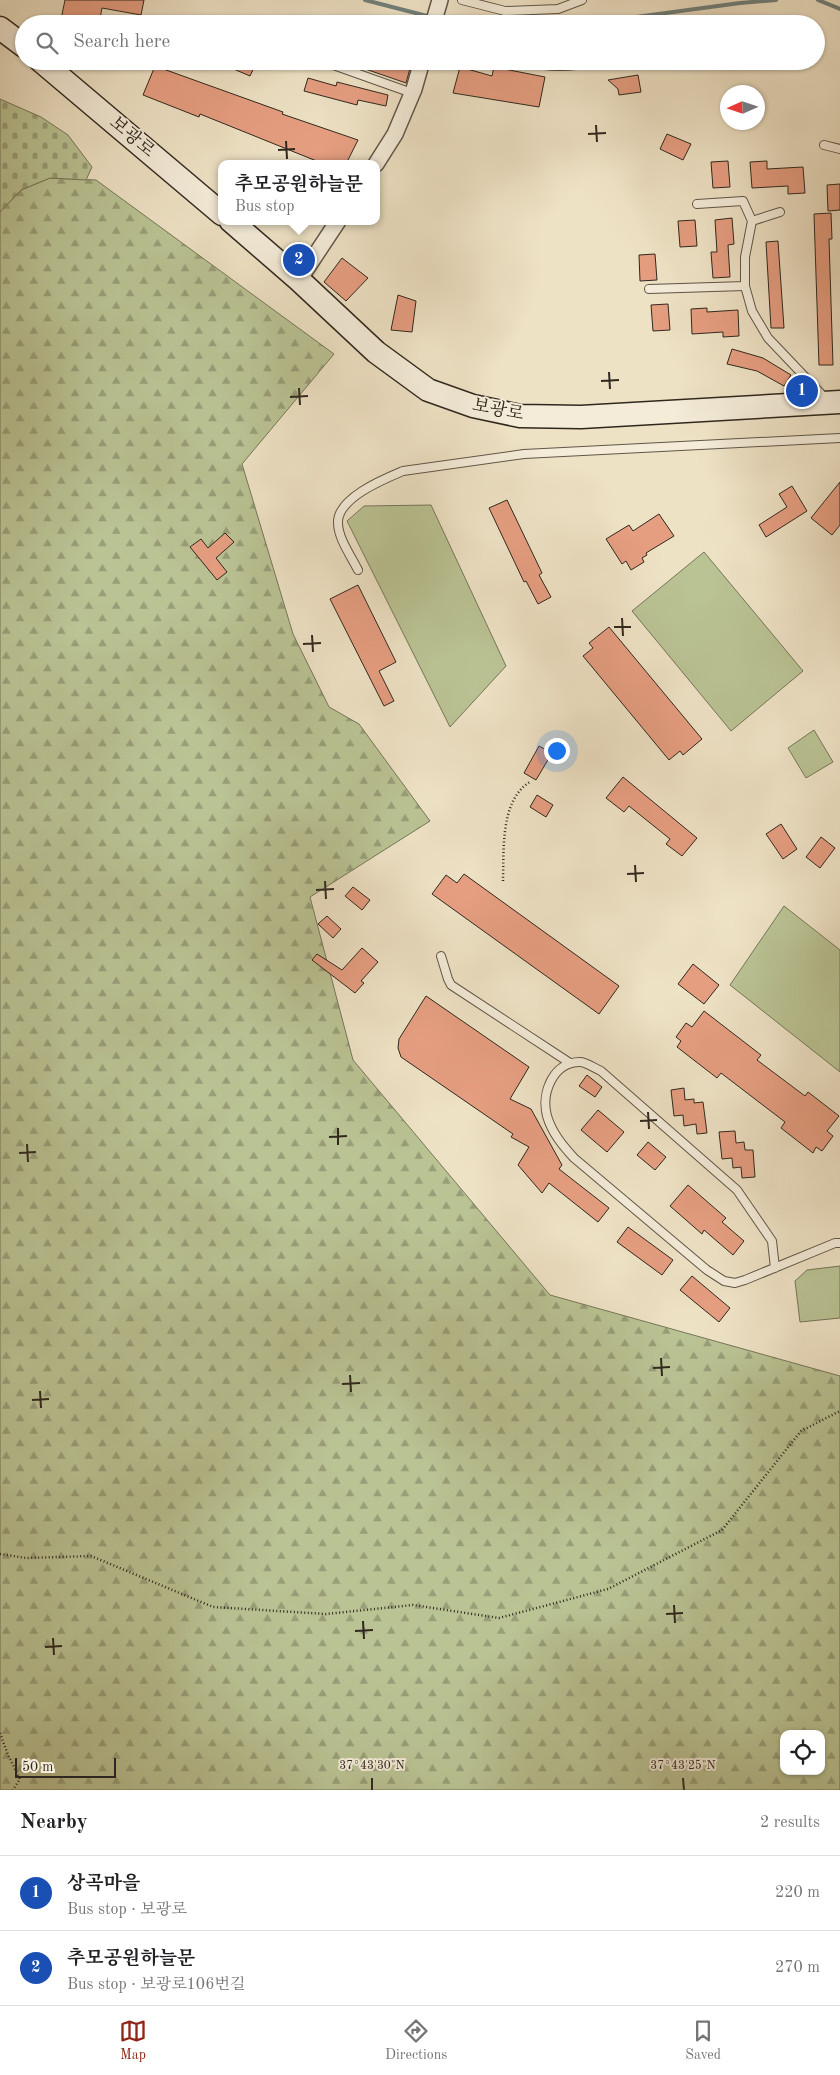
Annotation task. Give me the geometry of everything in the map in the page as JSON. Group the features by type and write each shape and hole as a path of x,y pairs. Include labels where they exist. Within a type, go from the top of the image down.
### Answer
{"main road":[{"name":"보광로","path":"53,70 218,211"},
{"name":"보광로","path":"235,225 299,280 376,352 428,390 473,406 520,416 580,417 835,402"}],"street":[{"path":"436,15 440,0"},
{"path":"379,160 395,134 419,70"},
{"path":"299,280 335,225"}],"lane":[{"path":"462,0 505,12 558,9 582,0"},
{"path":"347,70 412,93"},
{"path":"824,144 840,149"},
{"path":"697,204 743,201 752,221 780,212"},
{"name":"보광로","path":"752,221 745,257 745,286 752,311 768,338 835,402"},
{"path":"649,289 745,286"},
{"path":"358,570 340,532 338,517 350,499 387,477 403,471 524,454 840,438"},
{"path":"441,956 451,985 570,1063"},
{"path":"775,1268 772,1241 737,1190 600,1071 582,1062 570,1063 560,1067 552,1078 548,1089 547,1114 551,1126 574,1158 707,1270 724,1281 740,1282 775,1268 837,1243 840,1236"}],"path":[{"path":"503,881 506,829 510,812 518,792 530,782"},
{"path":"0,1554 26,1558 91,1556 213,1607 326,1614 414,1605 499,1618 608,1589 722,1530 801,1431 840,1411"},
{"path":"0,1732 8,1756 20,1779 14,1790"}],"green space":[{"path":"0,99 41,117 68,135 92,167 86,180 50,178 21,190 0,212"},
{"path":"50,178 96,180 334,354 242,464 293,634 329,707 359,724 430,821 310,897 353,1060 550,1295 840,1376 840,1790 0,1790 0,212 21,190"},
{"path":"431,505 506,666 450,727 347,521 364,506"},
{"path":"704,552 803,671 731,731 632,611"},
{"path":"814,730 833,762 806,778 788,748"},
{"path":"784,906 840,950 840,1072 730,985"},
{"path":"840,1266 840,1318 800,1322 795,1281 807,1270"}],"building":[{"path":"65,0 144,0 141,15 102,8 101,15 62,15"},
{"path":"153,70 166,70 283,112 282,114 358,140 348,160 314,160 200,114 199,117 143,95"},
{"path":"236,70 253,70 250,76"},
{"path":"368,70 410,70 406,83"},
{"path":"459,70 471,70 492,76 493,70 509,70 545,77 539,107 453,93"},
{"path":"638,75 641,92 619,95 618,89 608,80"},
{"path":"308,78 336,86 337,82 388,95 386,106 358,100 357,105 304,91"},
{"path":"667,134 691,144 683,160 660,149"},
{"path":"728,161 730,187 713,188 711,162"},
{"path":"767,161 767,169 803,167 805,193 788,194 788,186 752,188 750,162"},
{"path":"840,184 840,210 828,211 827,185"},
{"path":"831,213 832,239 829,239 833,365 819,365 814,214"},
{"path":"732,218 734,244 728,245 730,277 713,278 711,252 717,252 715,220"},
{"path":"695,220 697,246 680,247 678,221"},
{"path":"778,241 784,328 771,328 766,242"},
{"path":"655,254 657,280 640,281 639,255"},
{"path":"342,258 368,278 346,301 324,282"},
{"path":"398,295 416,301 412,332 391,330"},
{"path":"668,304 670,330 653,331 651,305"},
{"path":"707,308 707,312 738,310 739,336 723,337 723,332 692,334 691,309"},
{"path":"732,349 763,358 791,375 784,386 757,371 727,364"},
{"path":"840,482 840,525 832,535 811,518"},
{"path":"792,486 807,511 766,537 759,525 787,507 779,494"},
{"path":"507,500 542,573 539,575 551,597 538,604 526,581 524,582 489,508"},
{"path":"659,514 674,536 646,553 647,555 642,558 644,562 631,570 626,561 622,564 606,539 629,525 633,531"},
{"path":"225,533 234,542 216,558 227,572 217,580 190,547 201,539 208,548"},
{"path":"358,585 396,662 379,671 394,701 384,706 330,599"},
{"path":"609,627 702,739 683,755 680,751 669,760 583,656 593,648 589,643"},
{"path":"539,746 552,753 536,780 524,773"},
{"path":"623,777 697,838 682,856 666,844 670,839 629,806 624,812 606,798"},
{"path":"537,795 553,805 546,817 530,807"},
{"path":"781,824 797,849 783,859 766,834"},
{"path":"821,837 835,848 820,868 806,857"},
{"path":"464,874 619,986 599,1014 432,894 446,875 457,883"},
{"path":"353,887 370,900 362,910 345,896"},
{"path":"327,916 341,929 333,938 318,924"},
{"path":"362,948 378,962 361,981 364,983 355,993 312,960 317,954 342,970"},
{"path":"693,964 719,985 704,1004 678,984"},
{"path":"426,996 529,1067 510,1099 531,1109 562,1165 559,1169 609,1208 598,1222 549,1183 542,1193 518,1165 529,1147 511,1137 513,1134 401,1057 398,1048 399,1039"},
{"path":"704,1011 761,1055 757,1060 805,1096 808,1092 839,1116 827,1131 833,1136 822,1151 816,1147 813,1153 781,1128 785,1122 721,1073 717,1078 677,1047 681,1041 676,1037 686,1023 692,1027"},
{"path":"587,1075 602,1087 595,1097 579,1086"},
{"path":"684,1088 685,1100 694,1099 694,1103 703,1102 707,1133 697,1134 696,1124 684,1126 683,1115 674,1116 671,1090"},
{"path":"598,1110 624,1132 607,1152 581,1130"},
{"path":"735,1131 736,1143 744,1142 745,1150 753,1150 755,1177 742,1178 741,1167 733,1168 732,1158 722,1159 719,1132"},
{"path":"648,1142 666,1157 655,1170 637,1155"},
{"path":"688,1185 726,1218 722,1222 744,1241 733,1255 704,1230 702,1234 670,1206"},
{"path":"628,1227 673,1260 662,1275 617,1242"},
{"path":"692,1276 730,1308 719,1322 680,1290"}],"waterway":[{"path":"365,0 423,15"},
{"path":"651,15 776,0"},
{"path":"818,0 840,9"}],"place":[{"name":"추모공원하늘문","path":"299,260"},
{"name":"상곡마을","path":"802,391"}]}
